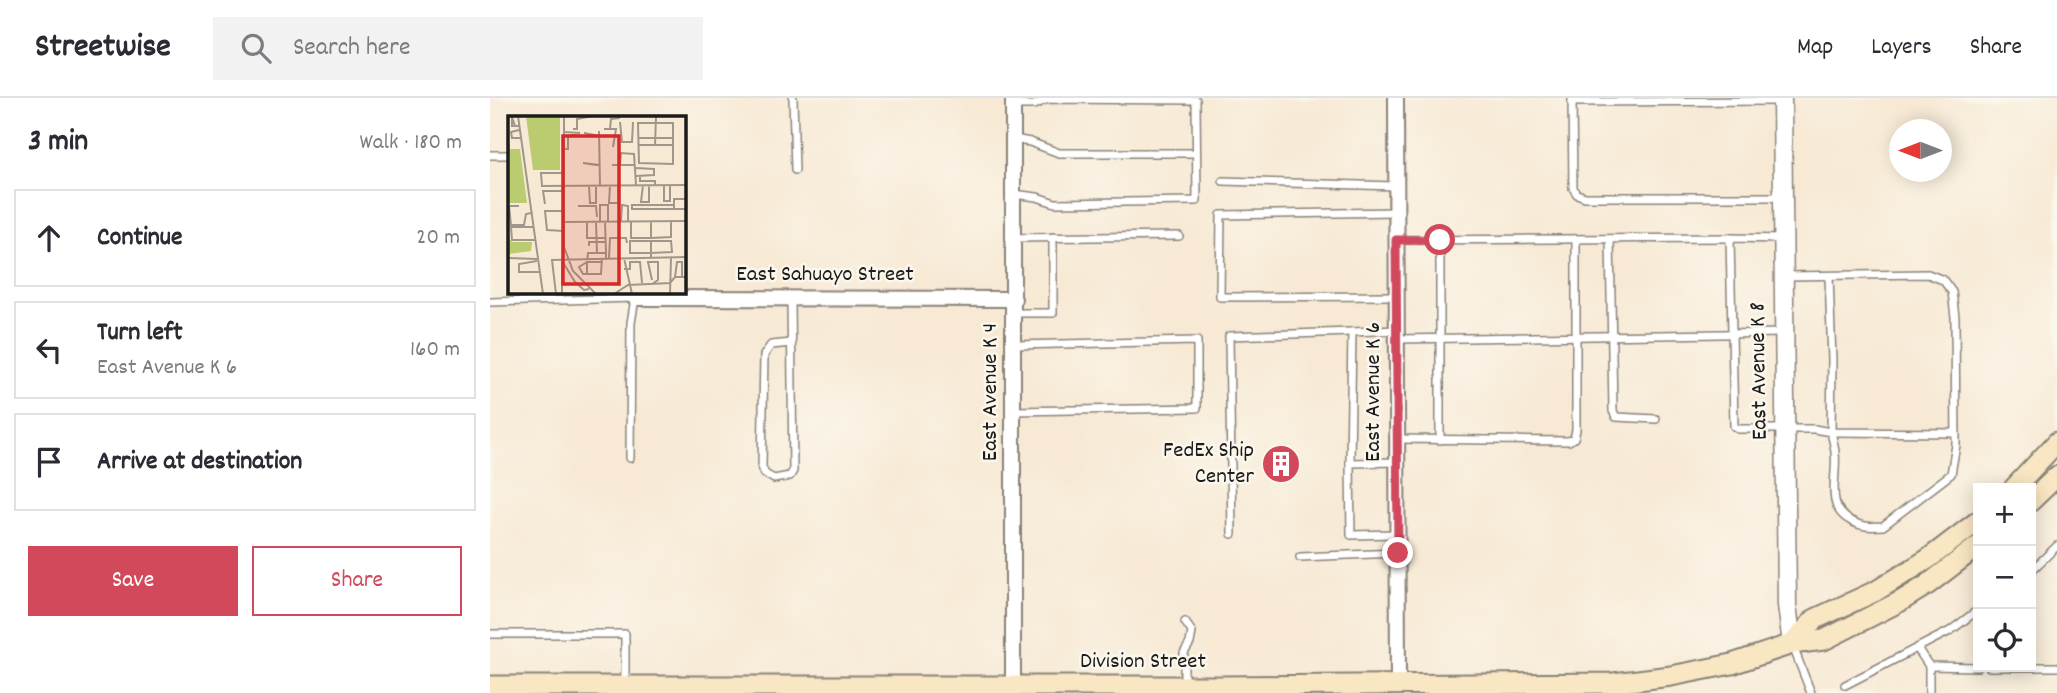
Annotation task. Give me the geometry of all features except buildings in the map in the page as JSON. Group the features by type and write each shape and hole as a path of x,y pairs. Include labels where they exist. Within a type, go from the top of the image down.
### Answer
{"main road":[{"path":"2019,483 2057,442"},
{"path":"2036,496 2057,476"},
{"path":"1792,644 1815,619 1876,591 1928,559 1973,525"},
{"name":"Division Street","path":"490,686 1073,690 1184,686 1216,690 1398,685 1495,689 1613,683 1671,676 1731,664 1792,644 1825,640 1927,586 1973,550"}],"street":[{"name":"East Avenue K 6","path":"1396,98 1398,685"},
{"name":"East Avenue K 8","path":"1782,100 1787,605 1792,644"},
{"name":"East Avenue K 4","path":"1013,102 1014,690"},
{"name":"East Sahuayo Street","path":"635,298 791,298 1014,306"}],"lane":[{"path":"793,98 794,170"},
{"path":"1013,102 1034,105 1048,99 1196,100 1196,201 1055,203 1013,194"},
{"path":"1782,100 1572,100 1573,188 1577,194 1585,197 1783,197"},
{"path":"1013,139 1059,153 1196,153"},
{"path":"490,155 508,155"},
{"path":"1223,181 1396,186"},
{"path":"1396,212 1221,215 1220,297 1397,296"},
{"path":"1013,238 1179,236"},
{"path":"1014,306 1053,313 1053,237"},
{"path":"1730,238 1734,426 1738,429 1831,432 1955,433"},
{"path":"1397,439 1569,441 1574,438 1576,239"},
{"path":"1610,239 1613,411 1616,416 1622,418 1656,419"},
{"path":"1396,240 1783,239"},
{"path":"1440,240 1440,440"},
{"path":"1783,276 1928,274 1943,280 1952,292 1955,317 1955,433 1951,474 1883,526 1869,528 1842,517 1834,506 1835,453 1831,432 1829,276"},
{"path":"490,302 635,298 631,323 630,458"},
{"path":"791,298 792,343 793,471 790,476 774,479 765,474 762,467 764,355 771,345 792,343"},
{"path":"1232,534 1229,336 1352,332 1441,338 1784,333"},
{"path":"1352,332 1351,535 1398,534"},
{"path":"1013,411 1197,408 1197,341 1014,345"},
{"path":"1350,463 1397,462"},
{"path":"2036,566 2057,546"},
{"path":"1300,556 1398,553"},
{"path":"1844,685 1950,631 1973,614"},
{"path":"1184,686 1184,653 1192,632 1185,622"},
{"path":"490,634 625,634 625,687"},
{"path":"1792,644 1811,693"},
{"path":"1917,648 1929,666 1929,693"},
{"path":"1929,666 1973,667"},
{"path":"2036,667 2057,667"}],"place":[{"name":"FedEx Ship Center","path":"1281,464"}],"route":[{"path":"1398,553 1396,240 1440,240"}]}
